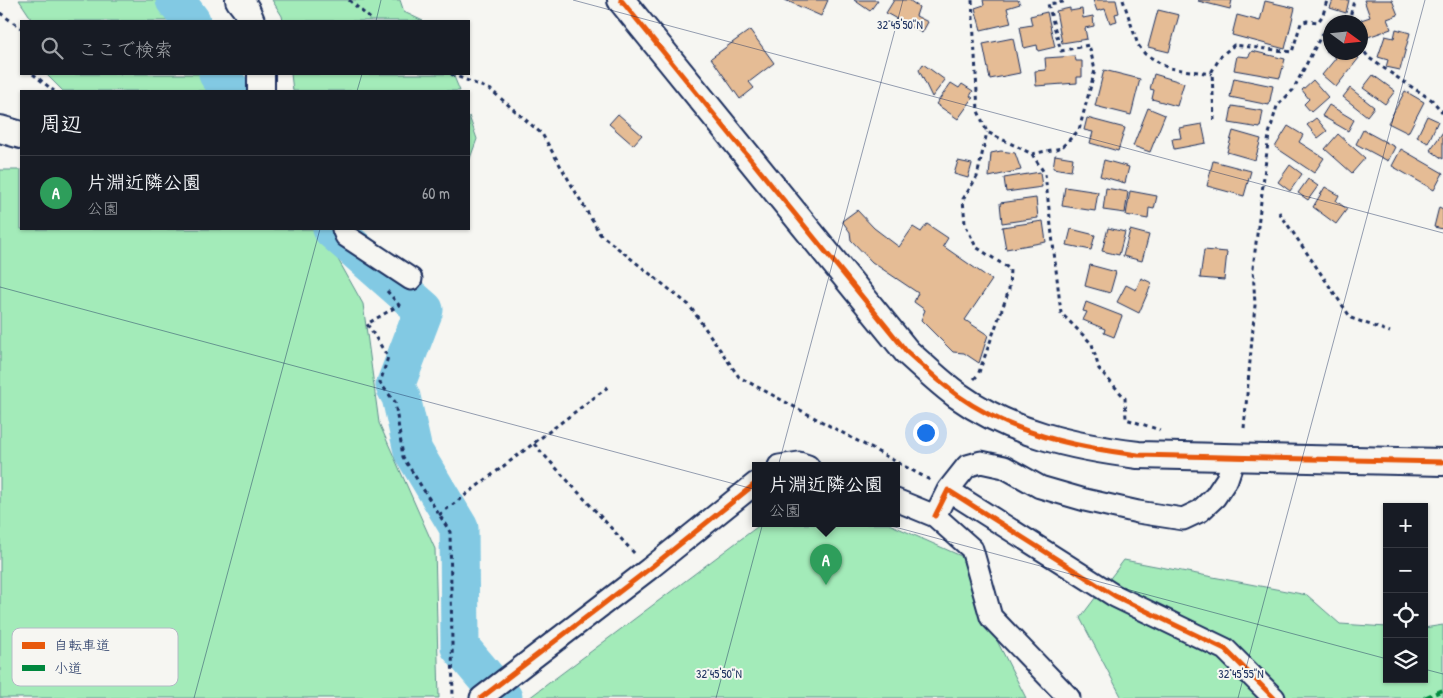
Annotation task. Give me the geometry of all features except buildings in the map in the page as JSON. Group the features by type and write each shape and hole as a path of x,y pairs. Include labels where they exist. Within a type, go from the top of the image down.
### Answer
{"street":[{"path":"240,0 251,20"},
{"path":"621,0 907,352 956,394 992,417 1037,435 1097,450 1138,455 1443,462"},
{"path":"0,129 20,135"},
{"path":"343,230 346,236 411,279"},
{"path":"936,516 948,490 967,466 981,462 1004,468 1040,488 1138,512 1183,519 1200,511 1215,497 1227,479 1234,458"},
{"path":"481,698 648,569 752,485"},
{"path":"948,490 1115,596 1225,649 1274,698"},
{"path":"900,502 936,516 972,549 991,617 1069,698"}],"path":[{"path":"349,0 373,20"},
{"path":"956,394 978,375 1009,290 1010,269 976,246 965,224 963,199 977,177 987,132 978,111 972,0"},
{"path":"1032,154 1061,148 1079,130 1095,70 1089,46 1061,52 1048,4 1066,0"},
{"path":"1123,0 1138,45 1145,54 1168,68 1212,74"},
{"path":"1214,120 1212,71 1221,56 1234,45 1292,52 1301,23 1307,21 1318,22 1323,15 1327,0"},
{"path":"1350,15 1354,0"},
{"path":"0,13 20,27"},
{"path":"1244,428 1255,305 1253,268 1270,134 1277,106 1293,90 1323,32"},
{"path":"1368,56 1432,100 1443,113"},
{"path":"34,75 53,90"},
{"path":"454,75 491,90 542,134 600,234 689,305 739,377 896,462"},
{"path":"987,132 1032,154 1045,174 1061,313 1092,344 1099,370 1125,398 1126,419 1163,431"},
{"path":"1279,212 1351,318 1390,332"},
{"path":"384,286 399,305 367,324 388,357 380,382 395,402 403,457 450,532 452,698"},
{"path":"440,515 608,387"},
{"path":"534,444 648,569"},
{"path":"900,464 948,490"}],"green space":[{"path":"19,0 195,0 209,20 32,20"},
{"path":"272,0 400,0 404,12 421,20 283,20"},
{"path":"47,75 223,75 219,90 62,90"},
{"path":"291,75 453,75 460,90 293,90"},
{"path":"470,119 477,139 470,158"},
{"path":"0,170 20,170 20,230 322,230 363,304 379,423 435,549 439,698 0,698"},
{"path":"757,527 896,527 961,556 984,615 1026,698 529,698"},
{"path":"1124,560 1307,595 1340,624 1383,627 1383,683 1428,683 1428,627 1443,625 1443,698 1122,698 1080,618"}],"waterway":[{"path":"175,0 190,20"},
{"path":"219,75 231,90"},
{"path":"333,230 424,310 395,386 401,397 413,451 459,528 460,647 503,698"}],"marked path":[{"path":"1424,698 1443,690"}],"cycle path":[{"path":"621,0 907,352 950,390 977,408 1021,429 1043,436 1090,448 1138,455 1443,462"},
{"path":"481,698 649,569 752,486"},
{"path":"935,516 948,490 1115,596 1225,649 1274,698"}],"place":[{"name":"片淵近隣公園","path":"826,585"}]}
